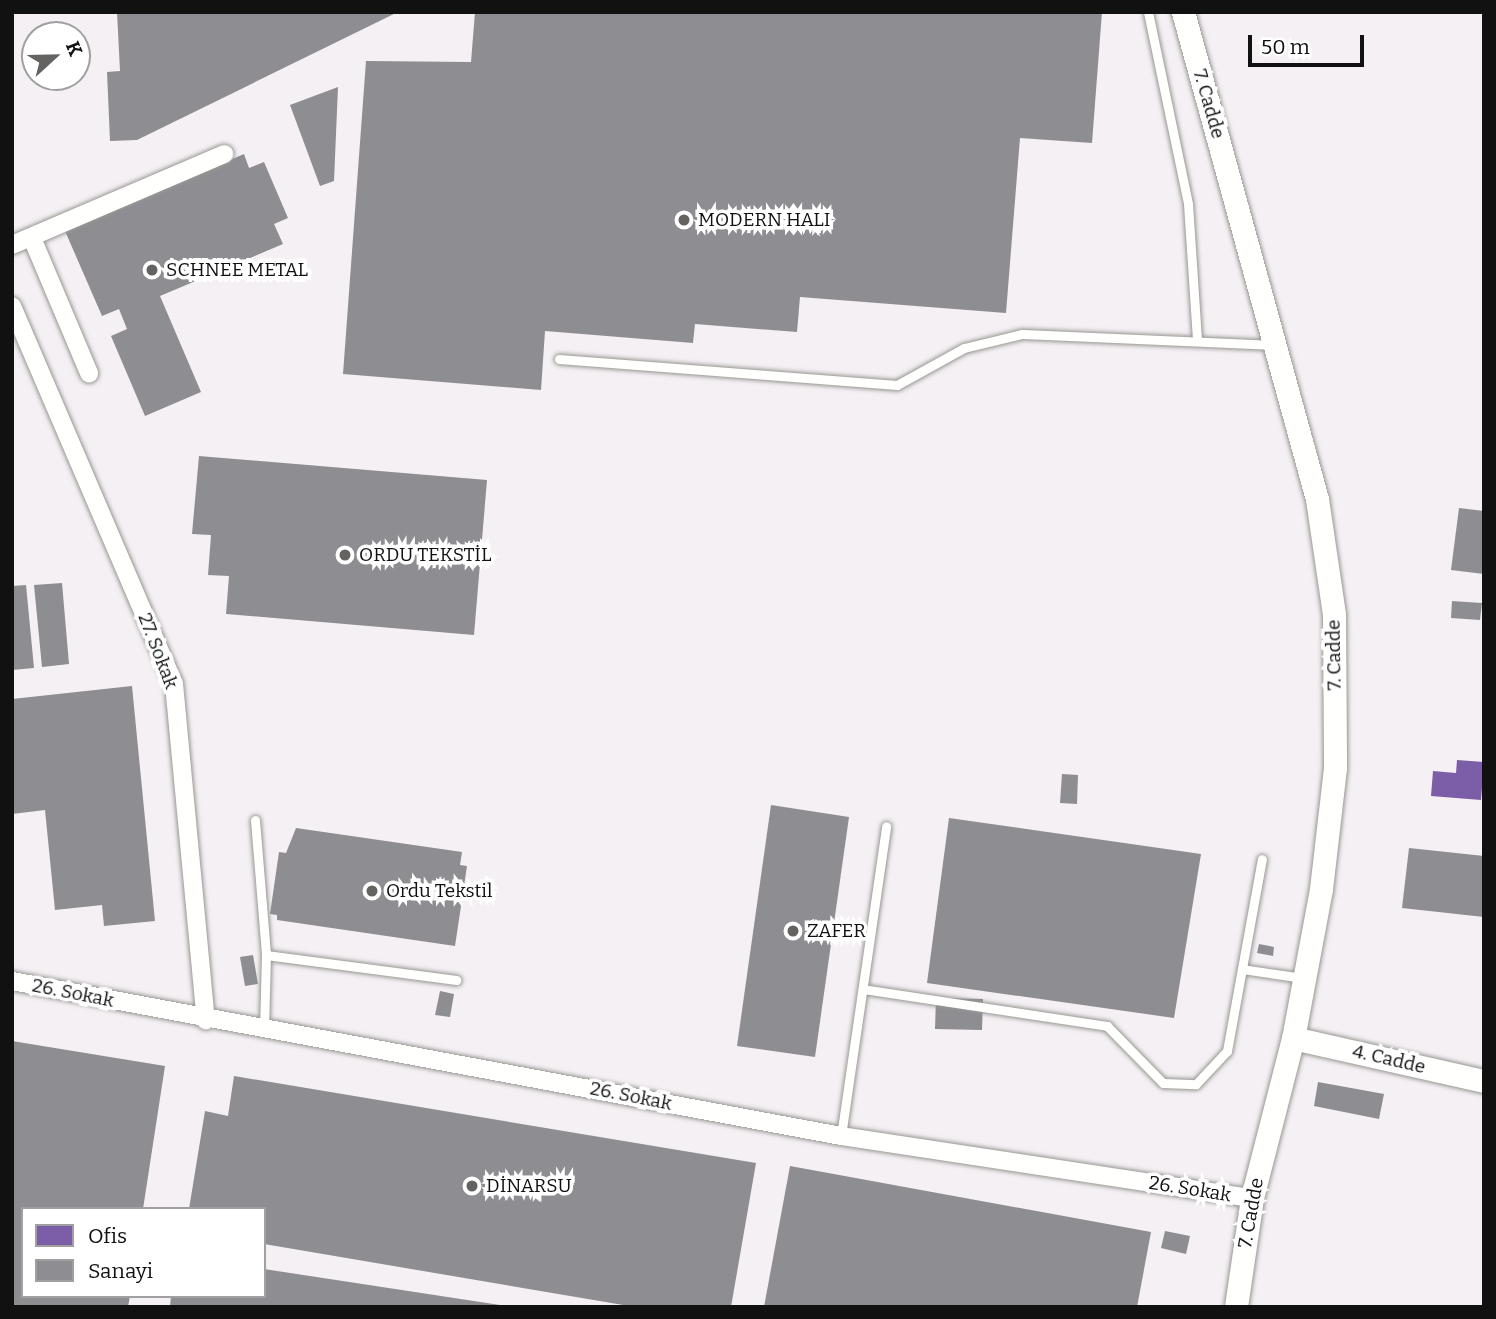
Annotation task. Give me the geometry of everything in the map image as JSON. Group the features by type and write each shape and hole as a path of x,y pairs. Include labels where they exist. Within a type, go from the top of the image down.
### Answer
{"street":[{"name":"7. Cadde","path":"1183,12 1317,499 1334,614 1335,768 1305,978 1293,1038 1252,1198 1236,1307"},
{"path":"12,245 32,239 224,154"},
{"path":"32,239 89,373"},
{"name":"27. Sokak","path":"12,306 174,684 206,1020"},
{"name":"26. Sokak","path":"12,981 206,1020 841,1136 1252,1198"},
{"name":"4. Cadde","path":"1293,1038 1484,1081"}],"lane":[{"path":"1148,12 1188,204 1198,338"},
{"path":"559,359 897,385 964,348 995,338 1021,334 1198,338 1276,345"},
{"path":"255,820 266,955 264,1030"},
{"path":"841,1136 886,825"},
{"path":"863,989 1107,1026 1163,1083 1196,1084 1227,1051 1262,859"},
{"path":"266,955 456,980"},
{"path":"1242,969 1305,978"}],"shaded area":[{"path":"12,12 1484,12 1484,1307 12,1307"}],"building: Ofis":[{"path":"1457,760 1484,762 1481,800 1431,796 1433,771 1456,773"}],"building: Sanayi":[{"path":"117,12 398,12 137,140 110,141 107,72 120,71"},
{"name":"MODERN HALI","path":"475,12 1102,12 1092,143 1020,138 1006,313 800,297 797,332 695,324 693,343 545,331 541,390 343,374 366,61 471,62"},
{"path":"338,87 334,181 320,186 290,105"},
{"name":"SCHNEE METAL","path":"244,154 249,168 264,162 288,218 274,224 283,244 160,296 201,392 145,416 111,336 127,329 119,309 102,316 65,231"},
{"name":"ORDU TEKSTİL","path":"199,456 487,480 474,635 226,614 229,576 208,575 211,535 192,534"},
{"path":"1459,508 1484,511 1484,574 1451,570"},
{"path":"62,583 69,664 42,667 34,585"},
{"path":"26,585 34,668 12,670 12,586"},
{"path":"1452,601 1482,603 1480,620 1451,618"},
{"path":"132,686 155,921 104,926 102,905 55,910 45,810 12,814 12,699"},
{"path":"1062,774 1078,775 1077,804 1060,803"},
{"name":"ZAFER","path":"771,805 849,817 815,1057 737,1046"},
{"path":"949,818 1201,854 1174,1018 927,983"},
{"name":"Ordu Tekstil","path":"296,828 462,852 460,865 467,866 455,946 277,920 277,915 270,914 279,852 286,853"},
{"path":"1409,848 1484,856 1484,917 1402,908"},
{"path":"1259,944 1274,947 1273,956 1257,953"},
{"path":"253,955 258,984 245,986 240,957"},
{"path":"440,991 454,994 450,1017 435,1015"},
{"path":"936,998 983,999 982,1030 935,1029"},
{"path":"12,1041 165,1066 143,1207 21,1207 21,1298 130,1298 128,1307 12,1307"},
{"name":"DİNARSU","path":"234,1076 756,1163 731,1307 635,1307 266,1244 266,1207 189,1207 205,1111 228,1116"},
{"path":"1318,1082 1384,1094 1379,1119 1314,1106"},
{"path":"790,1166 1151,1232 1137,1307 764,1307"},
{"path":"1165,1231 1190,1236 1186,1254 1161,1248"},
{"path":"266,1269 500,1305 500,1307 170,1307 171,1298 266,1298"}],"place":[{"name":"MODERN HALI","path":"684,220"},
{"name":"SCHNEE METAL","path":"152,270"},
{"name":"ORDU TEKSTİL","path":"345,555"},
{"name":"Ordu Tekstil","path":"372,891"},
{"name":"ZAFER","path":"793,931"},
{"name":"DİNARSU","path":"472,1186"}]}
